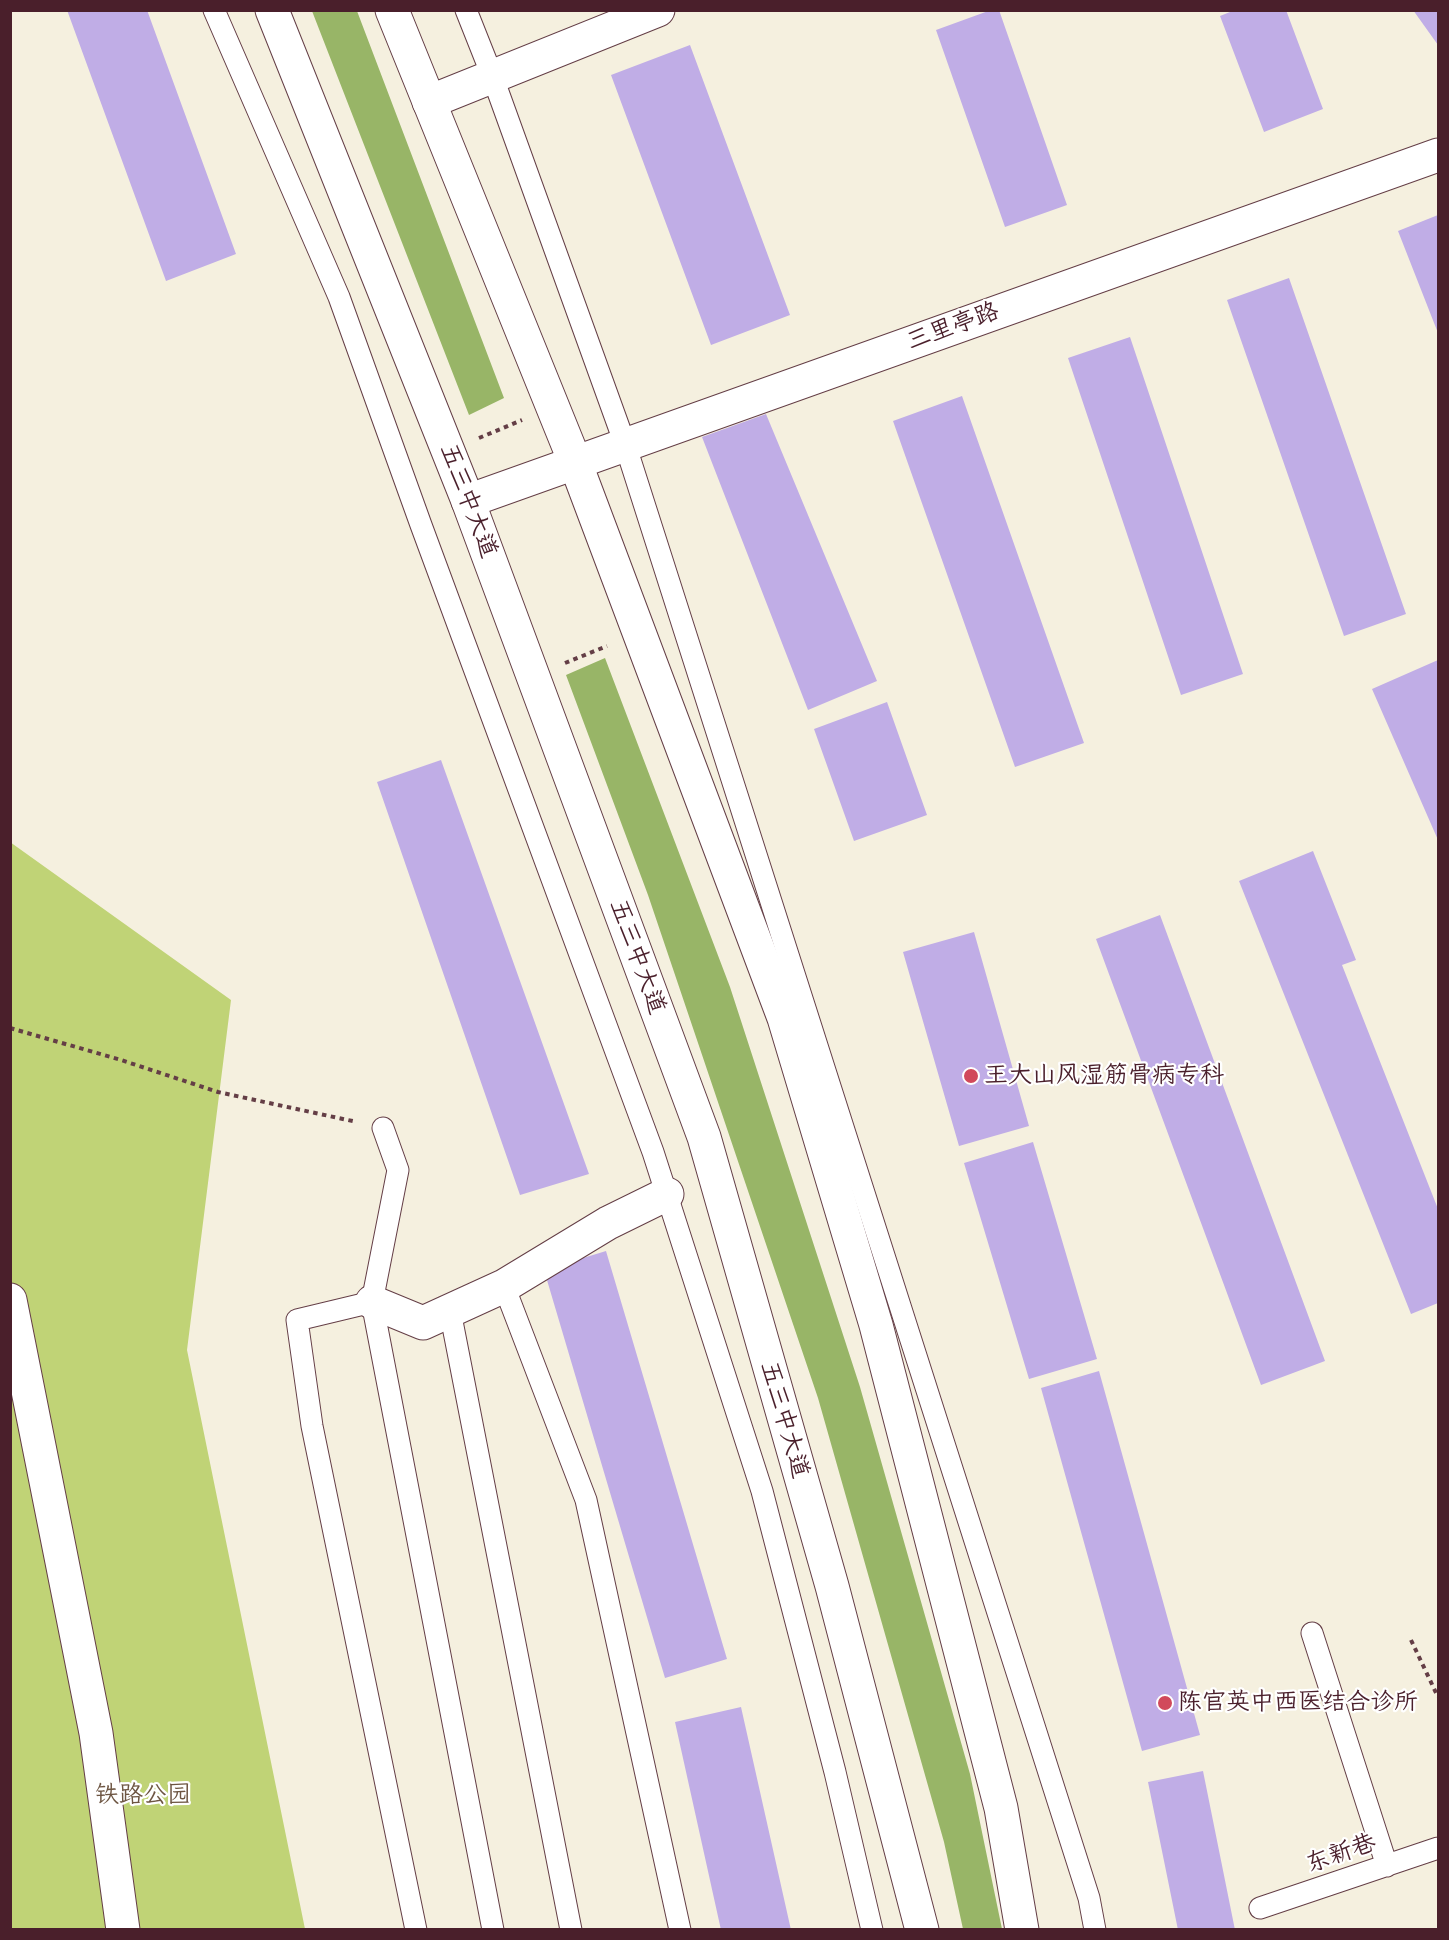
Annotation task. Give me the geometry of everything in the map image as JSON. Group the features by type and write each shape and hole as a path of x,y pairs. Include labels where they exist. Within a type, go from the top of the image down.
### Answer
{"main road":[{"name":"五三中大道","path":"272,10 468,501 704,1137 832,1587 922,1929"},
{"path":"392,10 575,462 784,1018 876,1325 1001,1808 1022,1929"},
{"path":"429,102 658,10"},
{"name":"三里亭路","path":"468,501 1438,155"},
{"path":"372,1302 423,1323 504,1286 608,1223 667,1194"},
{"path":"10,1300 96,1733 123,1929"}],"lane":[{"path":"214,10 339,297 667,1194 762,1491 835,1772 872,1929"},
{"path":"466,10 493,78 626,444 1085,1887 1095,1929"},
{"path":"383,1128 398,1170 372,1302 494,1929"},
{"path":"504,1286 586,1500 680,1929"},
{"path":"372,1302 297,1320 312,1426 416,1929"},
{"path":"450,1311 571,1929"},
{"path":"1312,1633 1387,1866"},
{"name":"东新巷","path":"1260,1908 1438,1848"}],"path":[{"path":"448,451 552,407"},
{"path":"533,676 638,633"},
{"path":"10,1028 121,1060 218,1092 383,1128"},
{"path":"1411,1640 1438,1697"}],"green space":[{"path":"312,11 357,11 504,398 469,415"},
{"path":"605,658 730,987 860,1387 970,1774 1002,1929 963,1929 944,1842 818,1398 648,895 566,675"},
{"name":"铁路公园","path":"10,842 231,1000 187,1350 305,1929 11,1929"}],"building":[{"path":"67,10 147,10 236,254 166,281"},
{"path":"991,10 999,10 1067,205 1005,227 936,30"},
{"path":"1235,10 1286,10 1323,109 1264,132 1220,16"},
{"path":"1413,10 1438,10 1438,45"},
{"path":"690,45 790,315 711,345 611,75"},
{"path":"1438,215 1438,333 1398,231"},
{"path":"1289,278 1406,614 1344,636 1227,300"},
{"path":"1130,337 1243,674 1181,695 1068,358"},
{"path":"962,396 1084,743 1015,767 893,421"},
{"path":"766,414 877,681 808,710 702,437"},
{"path":"1438,660 1438,840 1372,689"},
{"path":"887,702 927,815 854,841 814,729"},
{"path":"441,760 589,1174 520,1195 377,782"},
{"path":"1313,851 1356,960 1342,965 1438,1209 1438,1303 1411,1314 1239,881"},
{"path":"1160,915 1325,1361 1261,1385 1096,939"},
{"path":"974,932 1029,1126 959,1146 903,952"},
{"path":"1033,1142 1097,1359 1029,1379 964,1163"},
{"path":"606,1251 727,1659 665,1678 544,1270"},
{"path":"1099,1371 1200,1735 1142,1751 1041,1388"},
{"path":"741,1707 791,1930 721,1930 675,1722"},
{"path":"1203,1771 1235,1930 1178,1930 1148,1782"}],"place":[{"name":"王大山风湿筋骨病专科","path":"971,1076"},
{"name":"陈官英中西医结合诊所","path":"1165,1703"}]}
